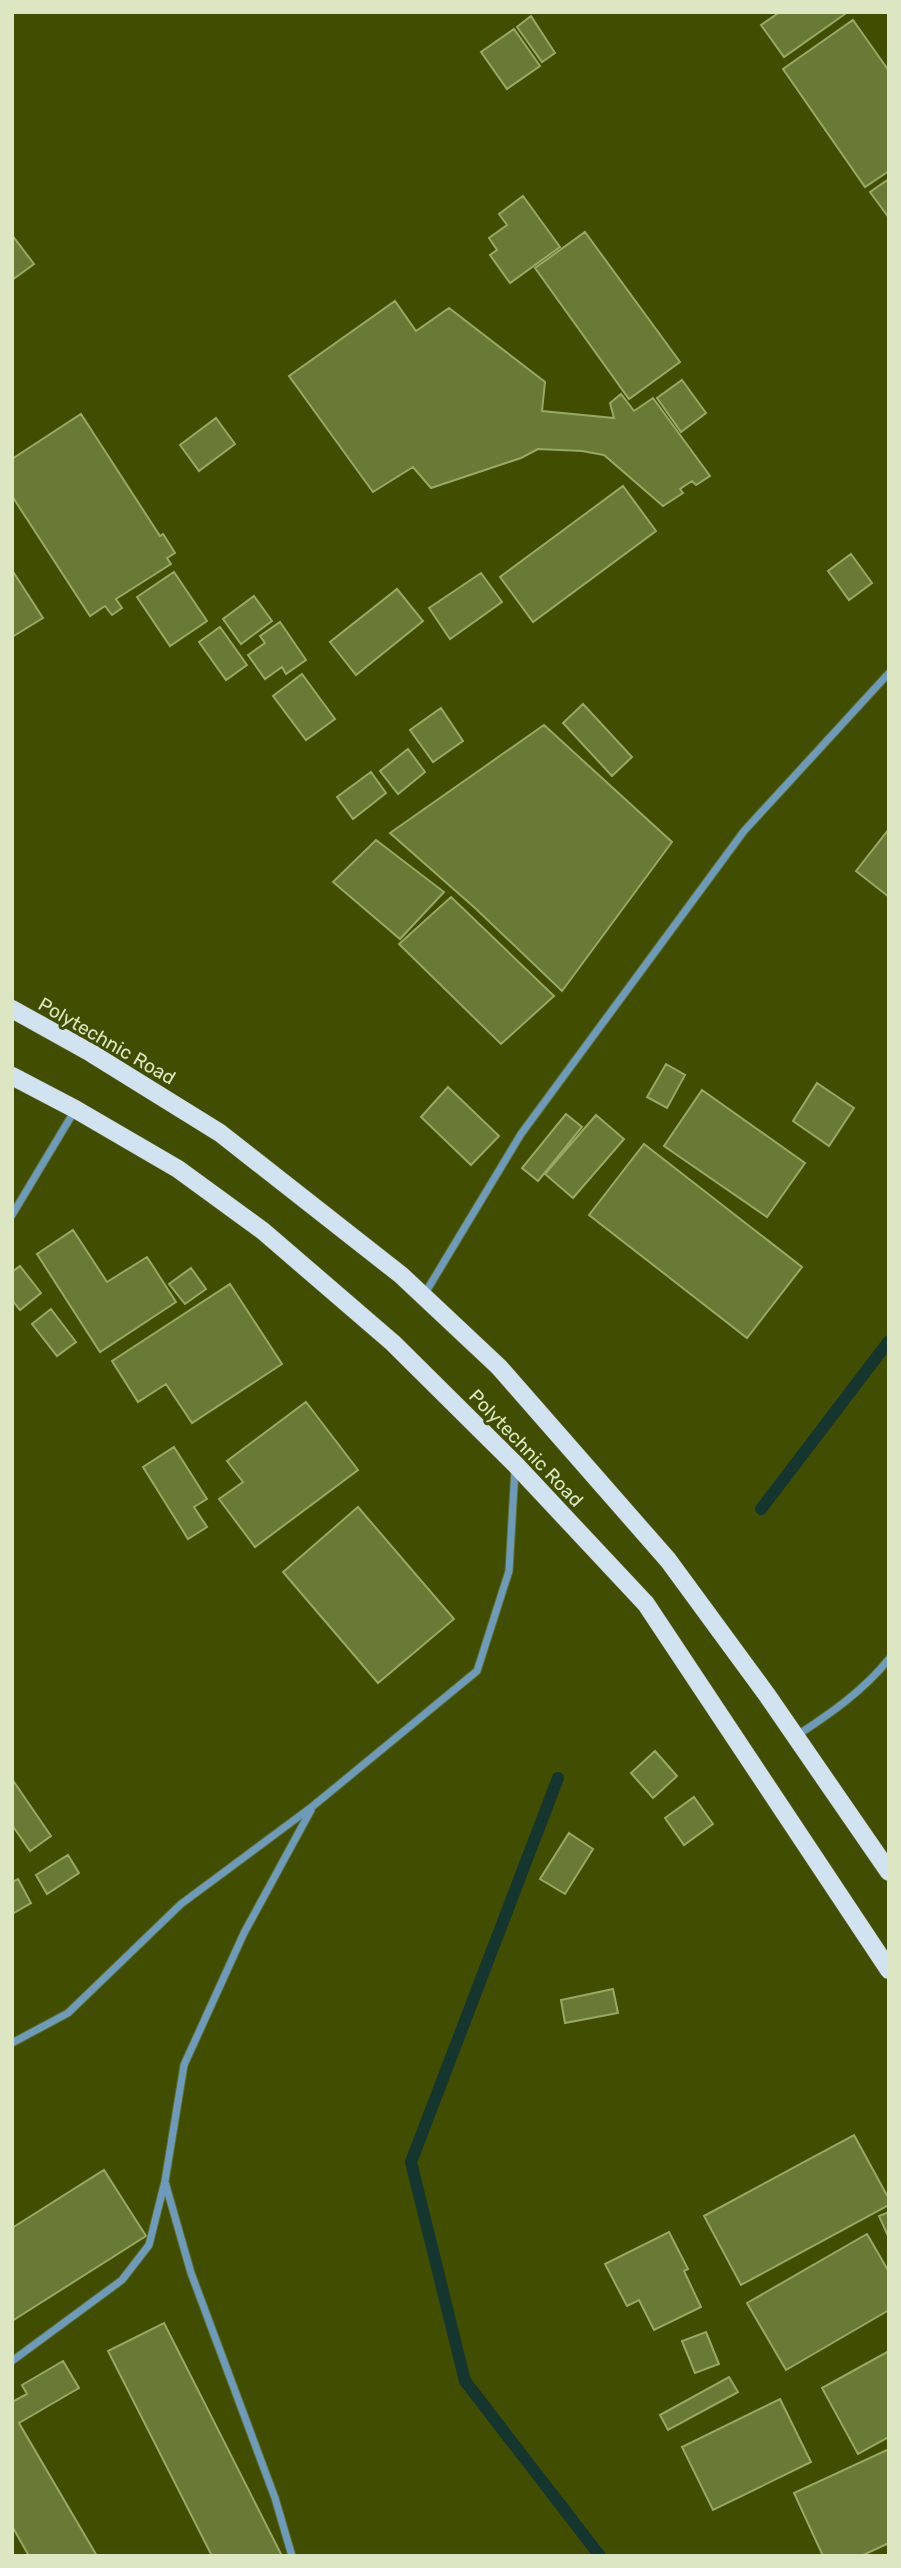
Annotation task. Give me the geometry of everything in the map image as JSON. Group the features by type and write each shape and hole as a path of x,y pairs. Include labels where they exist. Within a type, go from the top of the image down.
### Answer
{"main road":[{"name":"Polytechnic Road","path":"12,1009 90,1053 220,1133 314,1204 424,1295 499,1367 668,1560 796,1736 889,1872"},
{"name":"Polytechnic Road","path":"12,1076 178,1169 262,1231 393,1343 515,1464 646,1604 889,1970"}],"street":[{"path":"424,1295 521,1134 744,831 889,673"},
{"path":"12,1215 75,1109"},
{"path":"12,2043 68,2013 181,1904 313,1806 477,1671 509,1571 515,1464"},
{"path":"796,1736 840,1707 889,1659"},
{"path":"12,2361 122,2280 149,2245 165,2181 184,2065 244,1933 313,1806"},
{"path":"165,2181 191,2273 275,2498 292,2556"}],"building":[{"path":"780,12 845,14 784,57 761,25"},
{"path":"531,16 555,53 542,62 517,27"},
{"path":"853,20 889,71 889,171 865,187 783,69"},
{"path":"514,29 540,66 507,89 481,52"},
{"path":"889,179 889,218 870,192"},
{"path":"523,196 560,247 510,283 490,255 497,250 489,238 507,225 499,214"},
{"path":"585,232 680,362 629,399 535,268"},
{"path":"12,235 34,264 12,280"},
{"path":"395,301 416,331 449,308 545,382 542,411 614,418 610,403 621,394 634,411 653,398 710,476 696,485 692,481 680,489 683,493 663,506 604,455 538,449 521,458 431,488 413,467 373,492 289,376"},
{"path":"682,380 706,413 681,432 657,398"},
{"path":"81,414 160,536 163,534 175,553 167,558 171,564 116,599 122,608 112,615 105,606 90,616 12,496 12,459"},
{"path":"216,418 235,444 199,471 180,445"},
{"path":"623,486 656,531 533,622 500,577"},
{"path":"851,554 872,583 849,600 828,571"},
{"path":"12,570 43,618 12,637"},
{"path":"174,572 207,621 170,646 137,597"},
{"path":"481,573 502,602 450,639 429,608"},
{"path":"397,589 423,621 356,675 330,642"},
{"path":"254,596 272,621 241,644 223,619"},
{"path":"280,622 306,660 286,674 282,667 265,679 248,655 265,643 260,636"},
{"path":"220,627 247,665 226,680 199,642"},
{"path":"302,674 335,719 306,740 273,696"},
{"path":"583,704 632,757 612,776 563,723"},
{"path":"441,708 463,741 433,762 410,730"},
{"path":"544,725 672,842 562,991 475,908 390,833"},
{"path":"408,749 425,772 398,794 380,771"},
{"path":"371,772 386,793 353,819 337,797"},
{"path":"889,829 889,897 856,871"},
{"path":"376,840 444,892 400,939 333,882"},
{"path":"451,897 554,996 501,1044 399,944"},
{"path":"666,1064 685,1075 667,1108 647,1097"},
{"path":"817,1083 854,1108 829,1146 793,1121"},
{"path":"448,1087 499,1136 471,1165 421,1117"},
{"path":"702,1090 805,1163 767,1217 664,1146"},
{"path":"566,1114 582,1127 538,1181 522,1168"},
{"path":"596,1115 624,1139 573,1198 545,1174"},
{"path":"644,1144 802,1267 747,1338 589,1215"},
{"path":"73,1230 107,1282 147,1257 176,1302 100,1352 37,1254"},
{"path":"20,1266 41,1293 20,1310 12,1300 12,1272"},
{"path":"191,1268 206,1289 185,1304 169,1284"},
{"path":"230,1284 282,1364 192,1423 166,1384 138,1402 112,1361"},
{"path":"51,1309 76,1342 57,1356 32,1324"},
{"path":"306,1402 358,1470 255,1547 219,1499 243,1482 227,1461"},
{"path":"174,1447 207,1499 194,1507 207,1527 188,1539 143,1467"},
{"path":"358,1507 454,1619 378,1683 283,1572"},
{"path":"655,1751 677,1776 653,1798 631,1773"},
{"path":"12,1779 51,1836 30,1851 12,1825"},
{"path":"694,1797 713,1824 684,1845 665,1818"},
{"path":"569,1833 593,1849 565,1894 540,1879"},
{"path":"68,1855 79,1873 47,1894 36,1875"},
{"path":"18,1879 31,1903 12,1914 12,1882"},
{"path":"613,1989 618,2013 565,2023 561,2000"},
{"path":"854,2135 889,2199 889,2205 741,2285 704,2216"},
{"path":"104,2170 146,2236 12,2321 12,2228"},
{"path":"889,2212 889,2238 879,2216"},
{"path":"669,2232 688,2269 684,2271 701,2307 654,2330 639,2300 627,2306 605,2264"},
{"path":"867,2234 889,2272 889,2310 786,2370 747,2303"},
{"path":"164,2323 282,2556 212,2556 108,2351"},
{"path":"706,2332 719,2364 695,2373 682,2341"},
{"path":"889,2351 889,2437 858,2454 822,2388"},
{"path":"63,2361 79,2388 19,2423 97,2556 29,2556 12,2526 12,2402 27,2394 22,2385"},
{"path":"729,2377 738,2392 668,2430 660,2415"},
{"path":"780,2399 811,2462 713,2510 682,2447"},
{"path":"889,2449 889,2543 861,2556 823,2556 794,2493"}],"waterway":[{"path":"761,1509 889,1341"},
{"path":"558,1778 411,2162 465,2381 600,2556"}]}
